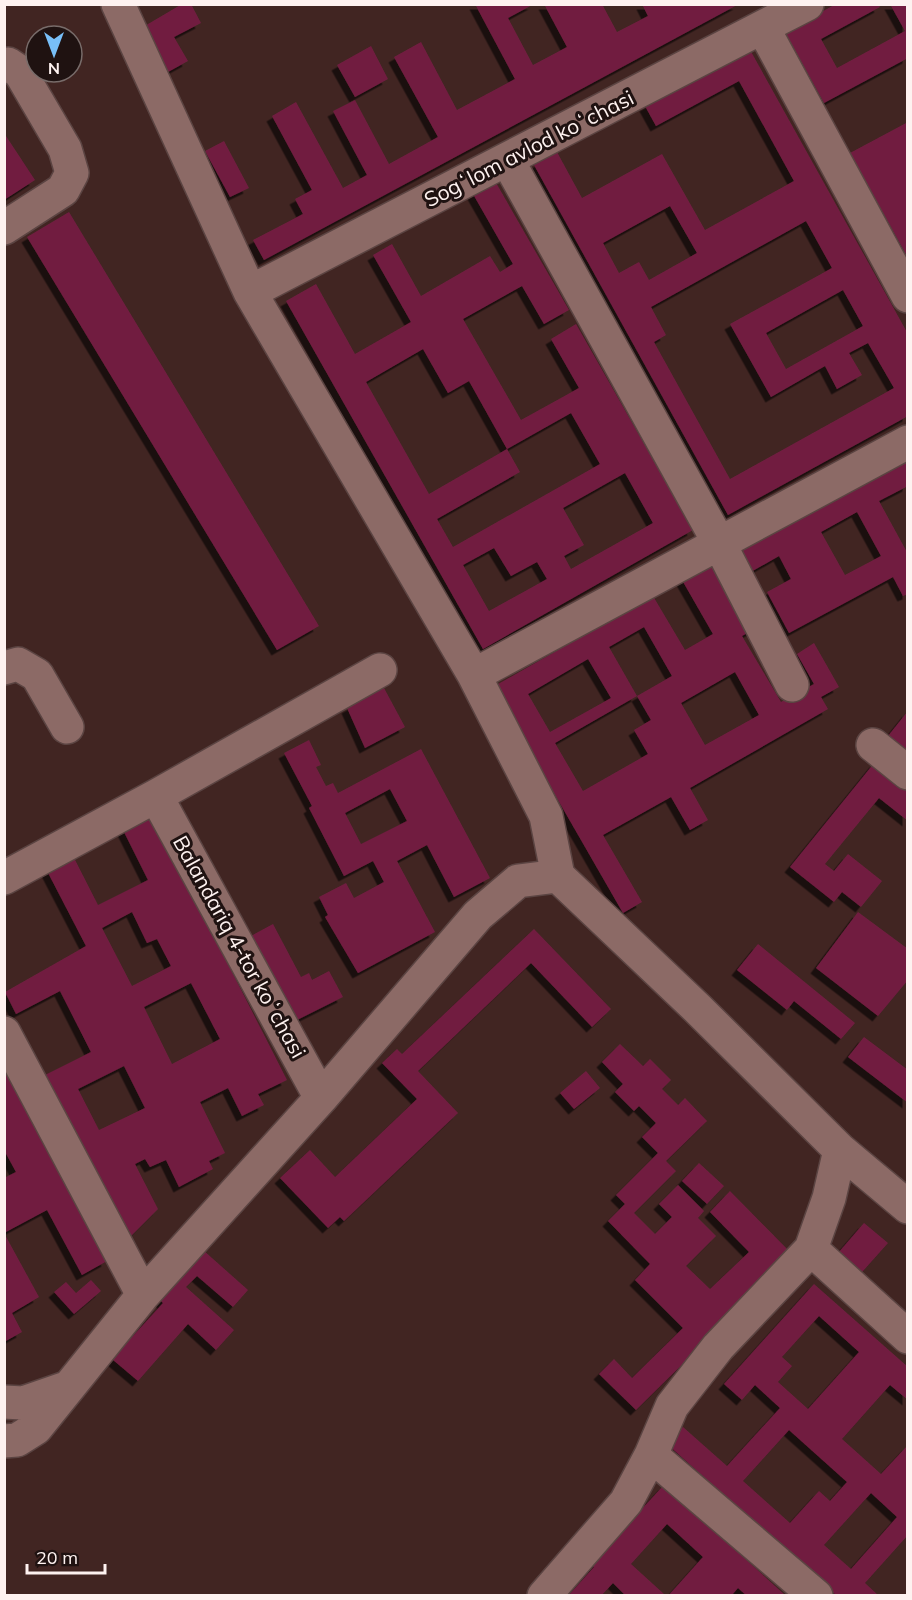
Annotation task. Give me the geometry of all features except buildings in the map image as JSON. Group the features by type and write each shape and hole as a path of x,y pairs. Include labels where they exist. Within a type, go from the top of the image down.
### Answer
{"street":[{"path":"118,4 250,292 474,675 546,816 558,876 697,1008 840,1150 908,1207"},
{"name":"Sogʻlom avlod koʻchasi","path":"250,292 508,161 807,4"},
{"path":"763,28 908,296"},
{"path":"4,65 8,64 20,72 64,149 72,173 63,190 4,228"},
{"path":"508,161 718,542 792,685"},
{"path":"474,675 908,442"},
{"path":"4,668 18,664 37,675 67,727"},
{"path":"4,878 156,796 380,670"},
{"path":"873,745 908,773"},
{"name":"Balandariq 4-tor koʻchasi","path":"156,796 321,1098"},
{"path":"4,1441 17,1440 36,1428 143,1295 321,1098 478,915 518,881 558,876"},
{"path":"4,1033 143,1295"},
{"path":"544,1596 626,1502 651,1455 672,1406 718,1347 811,1248 829,1197 840,1150"},
{"path":"811,1248 908,1337"},
{"path":"4,1402 23,1403 69,1387"},
{"path":"651,1455 816,1596"}]}
